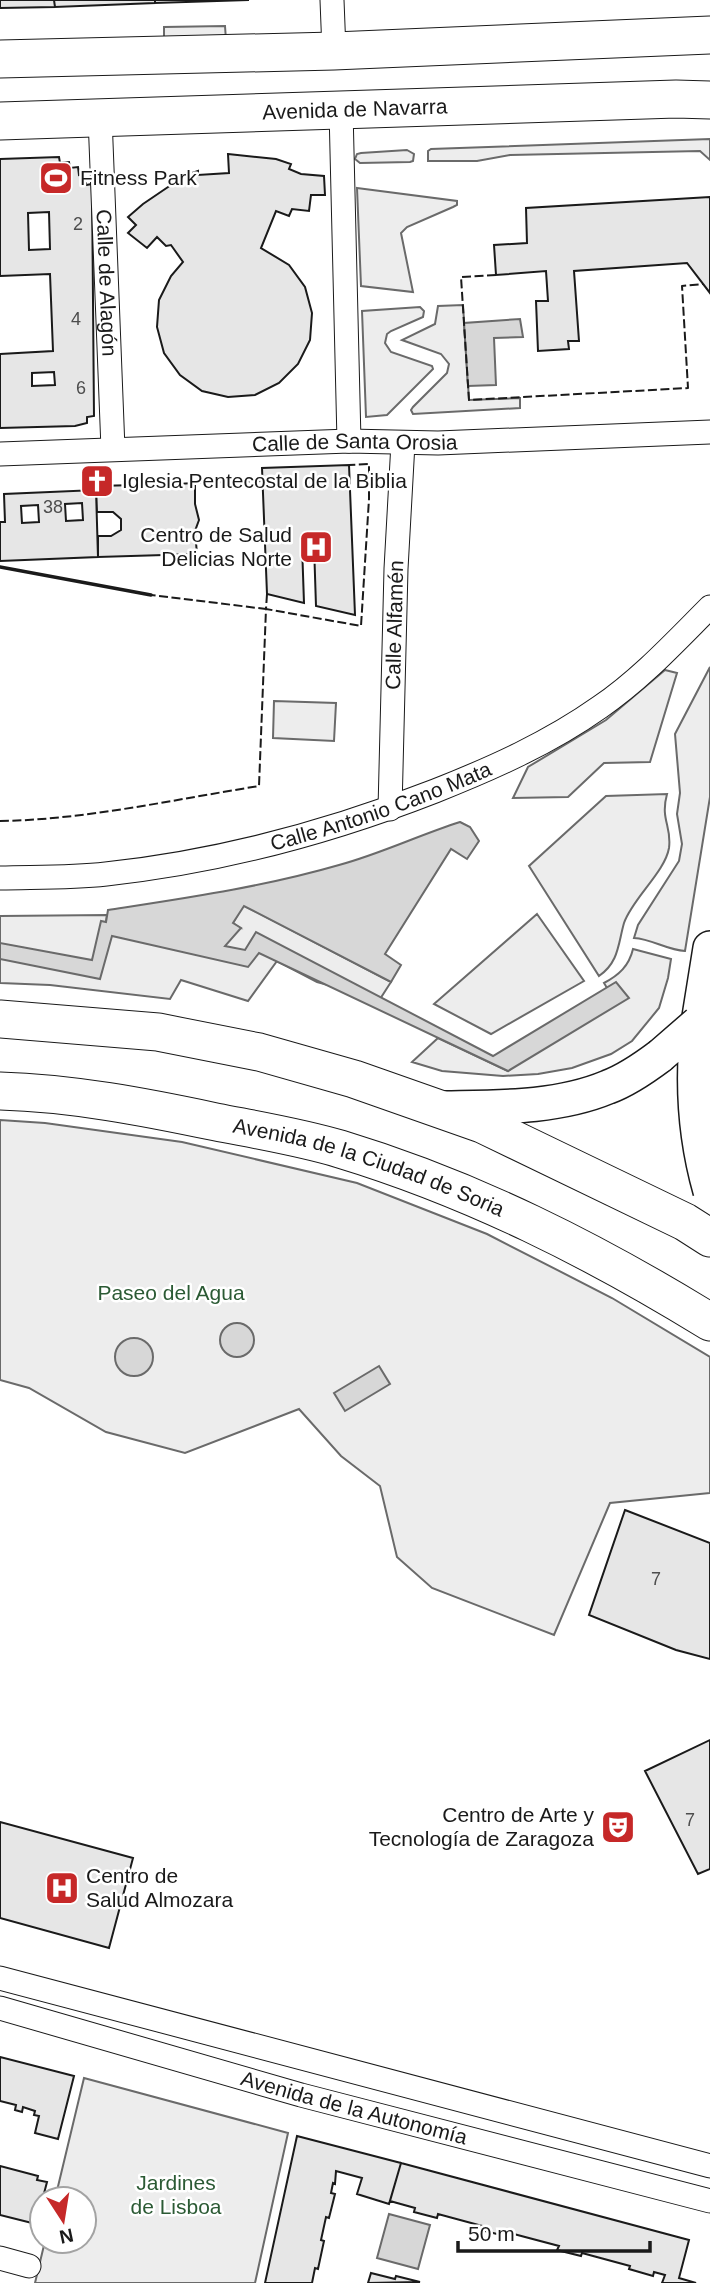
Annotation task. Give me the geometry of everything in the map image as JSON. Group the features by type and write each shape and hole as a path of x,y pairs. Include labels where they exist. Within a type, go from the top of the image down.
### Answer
{"main road":[{"path":"0,59 334,51 710,36"},
{"name":"Avenida de Navarra","path":"0,121 710,100"},
{"path":"710,948 704,1019 695,1051 694,1103 699,1146 710,1191"},
{"path":"441,1108 514,1105 581,1095 616,1083 660,1056 704,1019"},
{"path":"0,1020 158,1032 246,1049 354,1079 482,1124 549,1154 685,1222 710,1238"},
{"name":"Avenida de la Ciudad de Soria","path":"0,1091 148,1107 352,1153 443,1183 537,1225 653,1287 710,1322"}],"street":[{"path":"332,0 334,51"},
{"path":"341,110 349,442"},
{"name":"Calle de Alagón","path":"100,117 113,449"},
{"name":"Calle de Santa Orosia","path":"0,454 710,432"},
{"name":"Calle Alfamén","path":"390,809 396,569 403,443"},
{"name":"Calle Antonio Cano Mata","path":"0,878 103,874 147,869 265,845 390,809 497,766 566,730 603,706 654,662 710,607"},
{"name":"Avenida de la Autonomía","path":"0,1978 710,2166"},
{"name":"Avenida de la Autonomía","path":"0,2008 301,2095 710,2201"},
{"path":"0,2258 29,2266"}],"green space":[{"path":"225,26 226,40 164,42 164,27"},
{"path":"710,139 710,160 700,151 510,155 477,161 428,161 428,151 431,149"},
{"path":"407,150 414,154 413,161 360,163 355,159 357,154 361,153"},
{"path":"357,188 457,201 457,205 407,227 401,233 413,292 361,286"},
{"path":"463,305 469,400 520,398 520,408 413,414 413,407 447,373 449,364 441,354 402,340 435,324 438,306"},
{"path":"420,307 424,311 423,317 391,331 387,334 385,343 391,352 432,366 433,369 387,415 366,417 362,311"},
{"path":"710,667 710,797 685,951 634,938 638,925 679,861 682,844 677,814 680,793 675,734"},
{"path":"665,670 677,673 650,762 604,763 568,797 513,798 528,767 606,720"},
{"path":"274,701 336,703 334,741 273,738"},
{"path":"667,794 665,810 669,848 666,857 628,914 614,959 599,976 529,866 606,796"},
{"path":"243,905 391,982 380,999 317,982 277,961 248,1001 181,980 170,999 50,985 0,983 0,916 107,915 106,922 240,928 233,923"},
{"path":"537,914 584,981 491,1034 434,1004"},
{"path":"633,949 671,959 668,978 659,1008 632,1041 611,1054 572,1068 503,1076 442,1071 412,1062 438,1038 508,1071 616,983 607,988 604,983 623,969"},
{"name":"Paseo del Agua","path":"0,1120 45,1123 182,1142 357,1183 487,1234 612,1298 710,1357 710,1493 610,1503 554,1635 432,1588 397,1557 380,1486 341,1456 299,1409 185,1453 106,1432 29,1388 0,1380"},
{"name":"Jardines de Lisboa","path":"84,2078 288,2133 255,2283 35,2283 42,2255 98,2255 98,2185 58,2185"}],"shaded area":[{"path":"520,319 523,337 494,338 496,385 468,386 464,323"},
{"path":"460,822 470,827 479,841 467,859 451,849 385,954 401,965 391,982 244,906 233,923 241,928 225,946 245,950 256,932 493,1056 616,982 629,998 508,1071 259,953 248,967 112,936 100,979 0,959 0,943 92,960 101,921 106,922 108,910 224,891 310,873 354,861"},
{"path":"237,1323 249,1328 254,1340 249,1352 237,1357 225,1352 220,1340 225,1328"},
{"path":"134,1338 147,1344 153,1357 147,1370 134,1376 121,1370 115,1357 121,1344"},
{"path":"379,1366 390,1384 345,1411 334,1393"},
{"path":"389,2214 430,2225 418,2269 377,2258"}],"building":[{"path":"0,0 54,0 55,7 0,8"},
{"path":"54,0 155,0 155,3 55,7"},
{"path":"155,0 249,0 155,3"},
{"path":"228,154 276,159 291,164 289,169 301,174 324,176 325,195 311,195 309,211 292,209 289,216 276,211 261,248 289,265 305,287 312,313 310,340 298,364 279,383 255,395 228,397 202,391 180,375 164,353 157,327 159,300 171,276 183,262 171,245 166,246 157,237 147,248 128,233 136,225 128,217 171,185 169,181 198,171 198,175 229,173"},
{"path":"59,157 60,163 69,162 70,168 78,167 79,175 84,174 86,185 92,184 94,416 87,417 87,423 75,426 0,428 0,354 53,351 50,274 0,276 0,159","holes":["49,212 50,249 29,250 28,213","54,372 55,385 32,386 32,373"]},
{"path":"710,197 710,293 687,263 574,271 579,341 568,341 569,349 538,351 536,301 548,301 546,271 496,275 494,245 527,243 526,208"},
{"name":"Centro de Salud Delicias Norte","path":"349,465 355,615 316,606 314,545 308,548 302,545 304,603 267,594 262,468"},
{"path":"145,481 156,485 195,483 195,504 199,520 195,531 197,554 98,557 98,536 111,536 121,530 121,519 113,512 97,512 96,486 137,485"},
{"path":"96,490 98,557 0,561 0,522 5,522 4,494","holes":["82,503 83,520 66,521 65,504","38,505 39,522 22,523 21,506"]},
{"path":"625,1510 710,1543 710,1659 676,1650 589,1615"},
{"path":"710,1740 710,1869 698,1874 645,1771"},
{"name":"Centro de Salud Almozara","path":"0,1822 133,1858 109,1948 0,1918"},
{"path":"0,2057 74,2076 58,2139 35,2133 39,2116 34,2115 35,2111 23,2107 22,2112 15,2110 16,2105 0,2101"},
{"path":"297,2136 401,2163 389,2204 357,2194 362,2178 336,2171 331,2193 335,2194 329,2218 326,2217 321,2240 324,2241 312,2283 265,2283"},
{"path":"401,2163 689,2240 679,2278 696,2283 662,2283 665,2275 654,2272 653,2276 629,2269 630,2266 582,2253 581,2256 557,2250 559,2246 510,2233 509,2237 485,2231 486,2227 438,2214 437,2218 414,2212 415,2208 390,2201"},
{"path":"0,2166 38,2176 37,2180 47,2182 46,2185 28,2185 28,2222 0,2215"},
{"path":"371,2273 395,2279 396,2276 420,2282 368,2283"}],"fence":[{"path":"496,275 461,277 469,400 688,388 682,286 703,284"},
{"path":"267,594 266,609 361,626 369,464 349,465"},
{"path":"195,483 263,481"},
{"path":"0,821 97,813 259,786 266,609 151,595"}],"wall":[{"path":"0,567 151,595"}],"place":[{"name":"Fitness Park","path":"56,178"},
{"name":"Iglesia Pentecostal de la Biblia","path":"97,481"},
{"name":"Centro de Salud Delicias Norte","path":"316,547"},
{"name":"Centro de Arte y Tecnología de Zaragoza","path":"618,1827"},
{"name":"Centro de Salud Almozara","path":"62,1888"}]}
